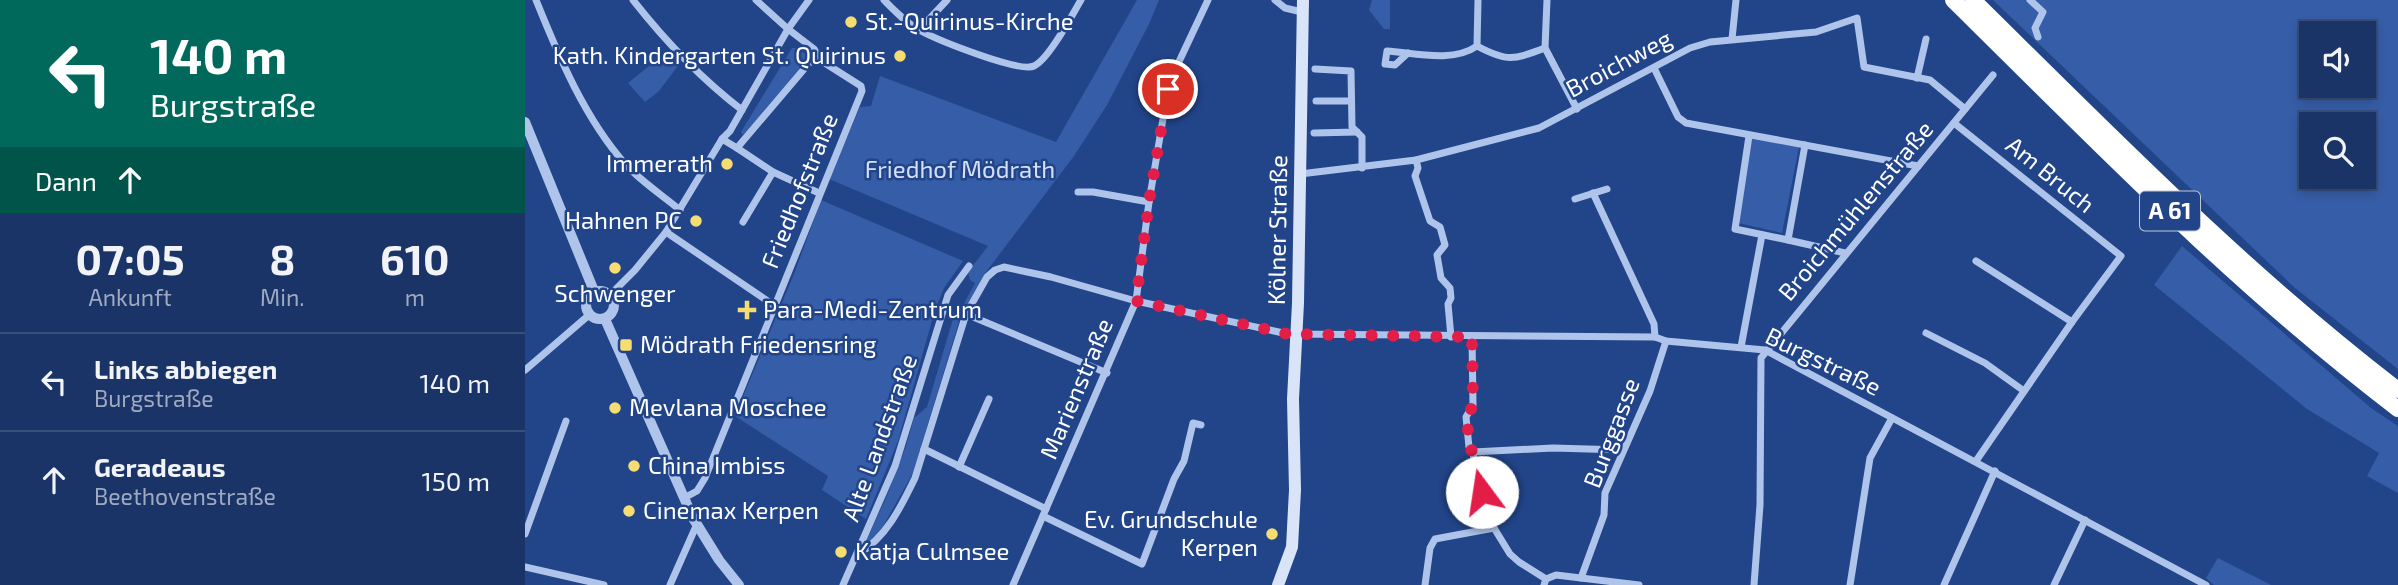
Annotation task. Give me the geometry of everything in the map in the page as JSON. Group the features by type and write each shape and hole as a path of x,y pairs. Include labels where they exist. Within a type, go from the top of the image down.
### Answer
{"highway":[{"name":"A 61","path":"1953,0 2237,276 2339,365 2398,409"},
{"name":"A 61","path":"1973,0 2246,264 2351,354 2398,390"}],"main road":[{"name":"Kölner Straße","path":"1278,585 1292,547 1303,6"}],"street":[{"path":"535,0 565,68 610,145 642,180 680,210"},
{"path":"633,0 698,75 743,110"},
{"path":"737,148 816,55 814,49 756,0"},
{"path":"610,295 666,232 722,139 743,110 788,29 809,0"},
{"path":"884,0 919,30 984,56 1026,68 1040,62 1081,0"},
{"path":"919,30 947,0"},
{"name":"Marienstraße","path":"1013,585 1136,301 1168,89 1208,0"},
{"path":"1275,0 1285,8 1303,6"},
{"path":"1477,46 1478,0"},
{"path":"1547,0 1545,48 1577,108"},
{"path":"1733,39 1736,0"},
{"path":"2030,0 2043,12 2035,28 2038,37"},
{"name":"Broichweg","path":"1299,174 1416,160 1539,128 1690,48 1733,39 1817,32 1857,18 1864,67 1930,80 1965,109"},
{"path":"1917,78 1926,39"},
{"path":"1477,46 1499,58 1516,58 1545,48"},
{"path":"1408,53 1448,55 1467,53 1477,46"},
{"name":"Friedhofstraße","path":"684,498 697,491 705,478 862,91 860,86 816,55"},
{"path":"1654,68 1678,117 1686,123 1918,166"},
{"path":"1315,69 1351,71 1352,127 1362,137 1362,168"},
{"name":"Broichmühlenstraße","path":"1765,350 1993,75"},
{"path":"1315,101 1351,102"},
{"path":"525,122 594,292"},
{"name":"Am Bruch","path":"1954,123 2121,256 2073,322"},
{"path":"1314,133 1357,132"},
{"path":"1749,136 1735,229 1845,253"},
{"path":"722,139 773,172 819,193"},
{"path":"1788,240 1805,145"},
{"path":"1416,160 1418,168 1415,176 1430,220 1440,227 1445,245 1437,255 1441,278 1450,288 1451,299 1448,304 1451,337"},
{"path":"743,222 773,172"},
{"path":"1575,199 1607,189"},
{"path":"1078,192 1149,202"},
{"path":"1593,193 1654,324 1655,337"},
{"path":"666,232 775,306"},
{"path":"1741,346 1762,235"},
{"path":"1976,261 2073,322 1976,461"},
{"name":"Alte Landstraße","path":"843,585 895,466 948,295 969,266"},
{"name":"Burgstraße","path":"857,555 878,540 903,503 915,478 966,314 988,277 995,270 1004,267 1136,301 1274,331 1451,337 1655,337 1666,341 1765,350 1996,471 2197,583 2206,585"},
{"path":"605,291 610,295 614,303 613,312 600,320 589,315 585,307 587,298 594,292 605,291"},
{"path":"966,314 1107,373"},
{"path":"525,370 589,315"},
{"path":"605,319 697,524 719,560 739,585"},
{"path":"1926,332 1985,363 2024,391"},
{"path":"1472,337 1473,405 1467,417 1469,447 1473,452 1475,471 1494,528 1510,554 1542,575 1545,582 1556,575 1639,585"},
{"name":"Burggasse","path":"1581,578 1604,515 1605,493 1650,391 1666,341"},
{"path":"1754,585 1760,505 1761,358 1765,350"},
{"path":"959,467 989,399"},
{"path":"1850,585 1870,458 1892,418"},
{"path":"525,534 566,421"},
{"path":"924,449 1142,564 1174,479 1184,461 1193,423 1201,425"},
{"path":"1473,452 1553,448 1623,450"},
{"path":"1944,585 1996,471"},
{"path":"2054,585 2085,520"},
{"path":"670,585 697,524"},
{"path":"1425,585 1430,548 1435,539 1494,528"},
{"path":"525,567 604,585"}],"green space":[{"name":"Friedhof Mödrath","path":"1137,0 1159,0 1107,105 1074,156 986,272 961,315 913,473 882,528 868,544 867,539 906,446 914,418 927,407 955,312 959,313 975,283 970,280 968,272 988,246 829,179 860,107 871,106 880,76 1056,142"},
{"path":"1372,0 1390,0 1390,29 1384,29 1369,10"},
{"path":"1993,0 2398,0 2398,369 2295,288"},
{"path":"792,48 797,48 807,55 807,61 743,135 741,132"},
{"path":"669,50 680,63 659,91 645,102 628,83"},
{"path":"1747,138 1799,147 1782,233 1734,222"},
{"path":"821,200 963,261 944,288 935,310 898,441 866,519 822,490 828,476 735,416 796,269"},
{"path":"2182,246 2371,408 2398,426 2398,493 2367,476 2379,453 2307,409 2154,285"},
{"path":"2218,558 2271,585 2214,585 2206,578"}],"place":[{"name":"St.-Quirinus-Kirche","path":"851,22"},
{"name":"Kath. Kindergarten St. Quirinus","path":"900,56"},
{"name":"Immerath","path":"727,164"},
{"name":"Hahnen PC","path":"696,221"},
{"name":"Schwenger","path":"615,268"},
{"name":"Para-Medi-Zentrum","path":"747,310"},
{"name":"Mödrath Friedensring","path":"626,345"},
{"name":"Mevlana Moschee","path":"615,408"},
{"name":"China Imbiss","path":"634,466"},
{"name":"Cinemax Kerpen","path":"629,511"},
{"name":"Ev. Grundschule Kerpen","path":"1272,534"},
{"name":"Katja Culmsee","path":"841,552"}],"route":[{"path":"1168,89 1136,301 1288,334 1472,337 1473,405 1467,417 1469,447 1473,452 1475,471 1482,492"}]}
